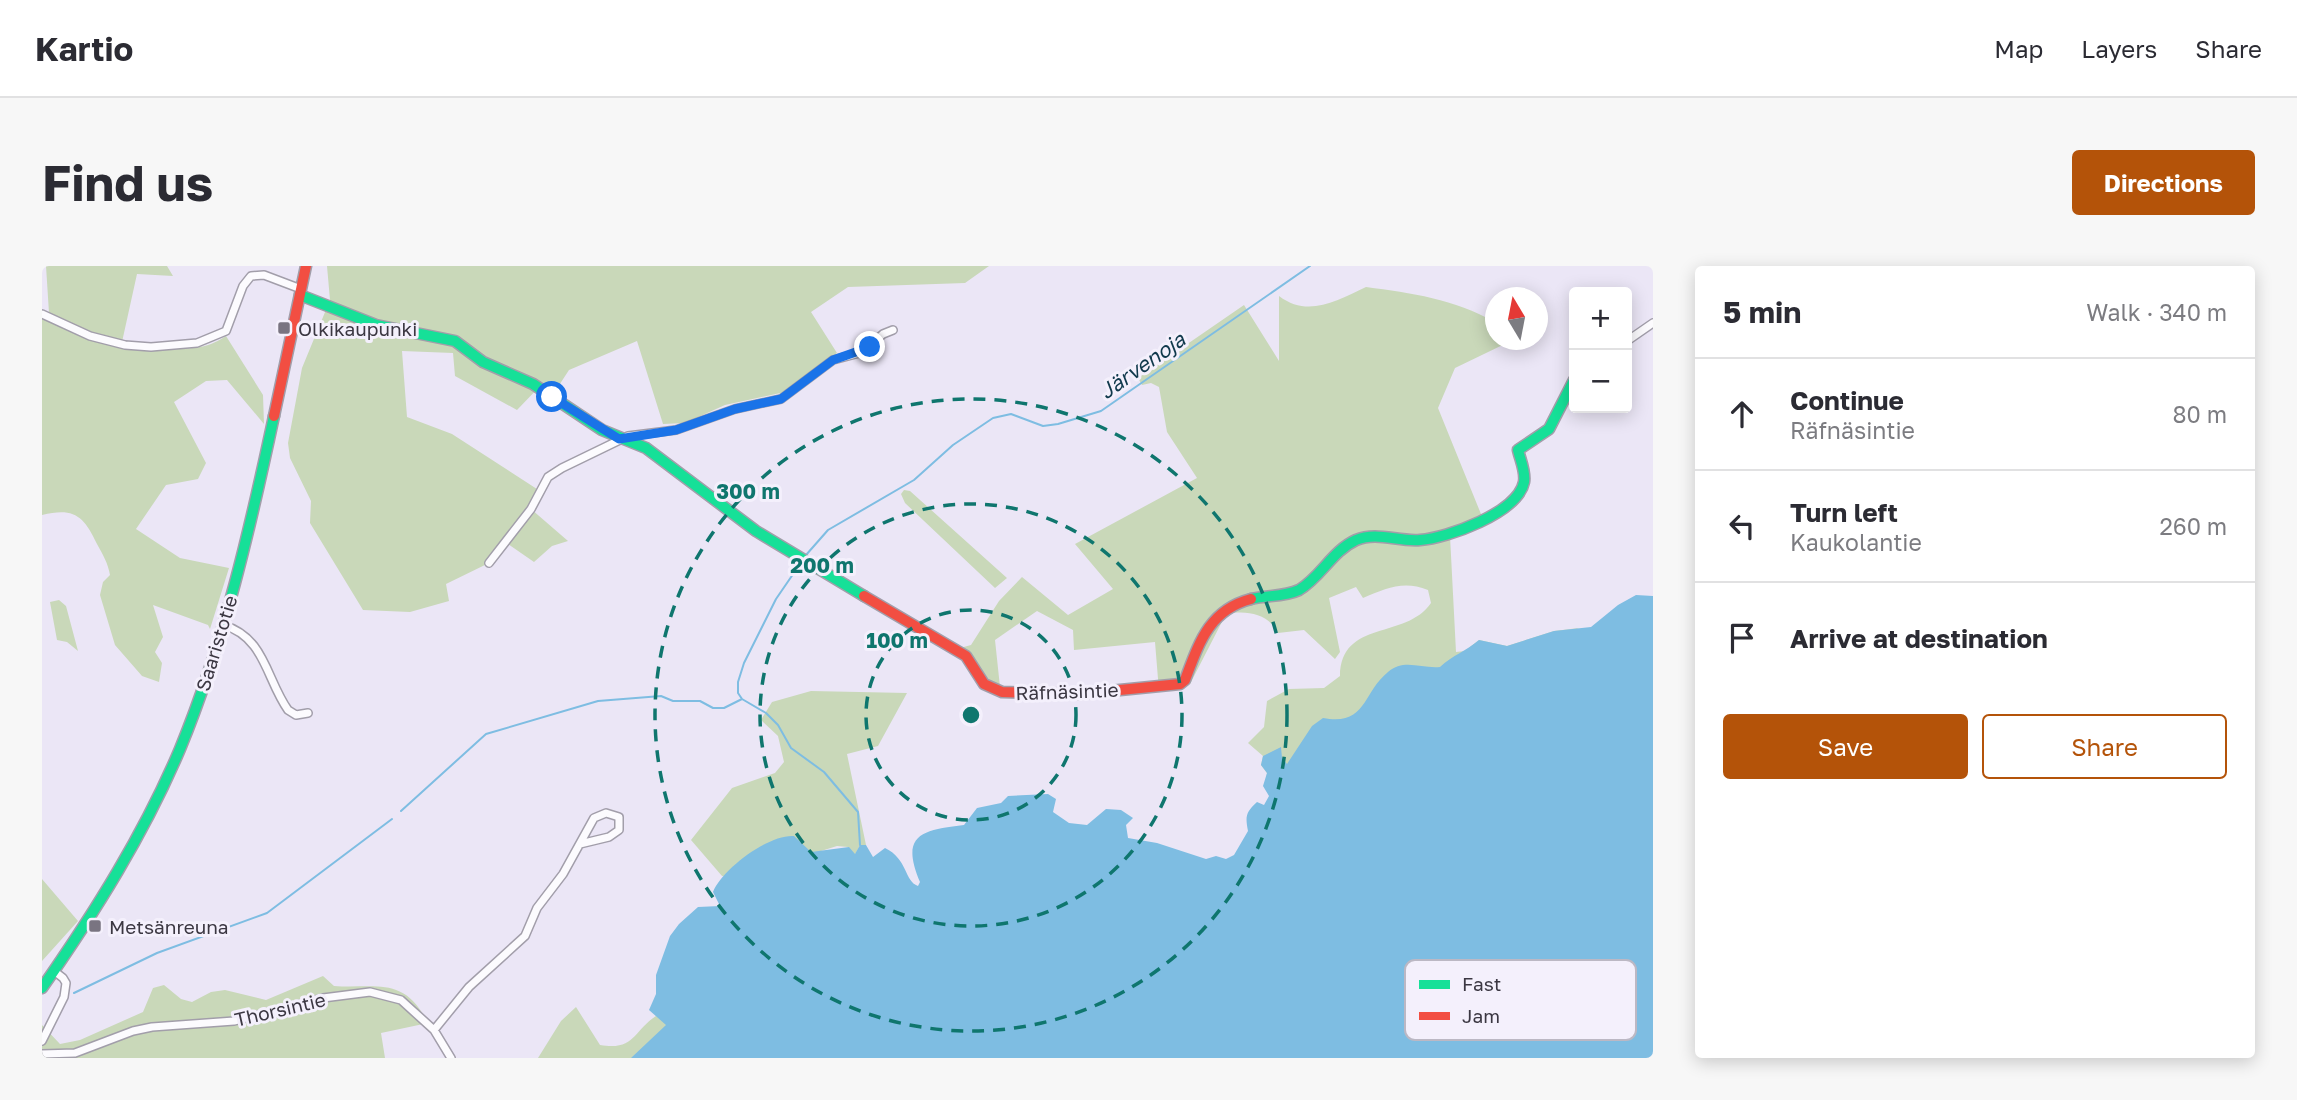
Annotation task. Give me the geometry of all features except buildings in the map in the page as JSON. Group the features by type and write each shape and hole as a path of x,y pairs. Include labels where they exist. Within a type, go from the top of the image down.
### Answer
{"street":[{"path":"248,266 251,276"},
{"name":"Saaristotie","path":"42,988 88,922 156,801 193,715 223,625 306,266"},
{"path":"42,314 90,336 125,345 151,347 206,341 226,331 243,286 251,276 264,275 300,292"},
{"name":"Räfnäsintie","path":"300,292 376,325 439,335 455,341 483,362 533,384 619,439 646,448 756,531 966,656 980,681 989,689 1015,694 1078,693 1180,684 1185,680 1210,622 1218,611 1230,604 1298,590 1348,544 1363,538 1380,536 1398,541 1450,536 1467,530 1507,505 1520,493 1524,479 1518,450 1521,445 1546,433 1569,386"},
{"path":"1632,338 1653,323"},
{"path":"489,564 531,509 548,477 619,439 676,430 735,409 781,399 833,360 863,352 883,334 893,330"},
{"path":"223,625 240,630 251,642 288,710 296,715 308,713"},
{"path":"434,1030 469,987 525,936 537,908 563,874 594,818 600,814 619,817 619,830 609,837 580,845"},
{"path":"42,1041 66,990 66,983 54,971"},
{"name":"Thorsintie","path":"42,1054 75,1054 133,1031 152,1027 234,1021 323,998 370,992 401,1000 434,1030 451,1058"}],"green space":[{"path":"46,266 167,266 173,276 137,274 122,342 95,335 49,313"},
{"path":"327,266 989,266 965,283 848,287 811,312 837,353 785,392 725,405 685,423 663,424 637,341 569,370 554,393 542,384 517,410 455,376 453,353 402,351 407,417 452,434 540,491 531,509 568,541 552,546 534,562 505,542 489,563 446,584 449,601 410,612 363,610 310,523 311,501 290,458 288,443 302,368 330,300"},
{"path":"1366,287 1448,302 1485,317 1485,350 1492,350 1455,368 1438,408 1483,519 1450,536 1456,652 1465,651 1479,640 1507,646 1554,631 1579,628 1266,780 1267,773 1261,765 1263,756 1248,743 1264,727 1267,701 1289,689 1324,688 1340,676 1343,658 1351,646 1363,638 1420,614 1431,603 1428,590 1403,586 1387,588 1363,598 1356,587 1329,598 1340,652 1335,659 1304,630 1278,633 1274,626 1262,617 1241,612 1226,614 1190,684 1173,690 1159,691 1155,642 1074,650 1073,630 1037,611 995,640 1000,687 986,681 960,648 971,645 999,601 1022,577 1068,615 1113,589 1075,544 1197,478 1167,432 1159,387 1151,383 1142,385 1138,378 1244,305 1279,361 1279,296 1301,306 1311,307 1333,302"},
{"path":"42,317 108,343 139,349 198,347 214,343 226,336 263,395 264,424 227,380 206,381 174,402 206,463 198,479 166,485 136,529 180,558 229,568 210,629 208,625 153,605 163,637 155,652 162,663 159,682 142,676 115,645 100,595 103,582 110,575 103,555 87,527 82,520 70,513 42,515"},
{"path":"904,490 910,491 1007,578 995,588 905,503 901,494"},
{"path":"59,600 66,606 78,651 67,642 57,640 50,602"},
{"path":"811,691 907,693 878,746 847,754 866,845 860,845 855,855 848,847 837,846 738,877 722,876 691,840 732,788 775,773 784,762 778,736 761,720 772,702"},
{"path":"42,879 78,921 42,961"},
{"path":"323,976 334,986 376,986 399,991 419,1008 428,1023 381,1033 385,1058 42,1058 42,1025 60,1044 80,1040 143,1012 153,988 164,985 181,999 192,1002 211,992 225,990 266,1000"},
{"path":"576,1007 600,1045 612,1046 627,1042 656,1016 683,1032 685,1058 538,1058 561,1021"}],"water":[{"path":"1636,595 1653,596 1653,1058 631,1058 666,1025 649,1010 656,994 656,975 670,936 698,907 720,906 713,892 726,873 748,855 772,841 794,836 811,852 849,847 855,854 860,845 866,845 873,857 885,848 898,858 910,880 918,886 920,882 912,854 918,838 936,829 964,825 977,808 1001,803 1008,796 1048,794 1056,799 1053,812 1069,823 1087,825 1106,809 1121,810 1133,818 1126,825 1128,838 1157,843 1206,859 1216,856 1226,859 1234,855 1248,831 1247,815 1251,809 1257,802 1264,805 1269,796 1263,786 1267,773 1261,765 1263,756 1281,747 1282,758 1287,764 1312,726 1323,718 1348,717 1356,712 1380,680 1394,668 1407,665 1440,667 1479,640 1507,646 1554,631 1591,627 1618,605"}],"waterway":[{"name":"Järvenoja","path":"806,555 828,530 914,480 953,445 993,418 1011,414 1043,426 1101,411 1310,266"},
{"name":"Järvenoja","path":"800,564 776,599 744,663 738,682 738,693 742,699 766,713 778,725 791,748 824,772 858,812 860,845"},
{"path":"401,811 486,734 598,701 661,696 673,701 700,701 713,708 724,708 742,699"},
{"path":"74,993 157,953 267,913 392,819"}],"traffic: fast":[{"path":"300,295 376,325 455,341 483,362 533,384 602,430 646,448 756,531 864,596"},
{"path":"1251,599 1299,590 1340,551 1364,537 1412,540 1432,538 1463,529 1496,513 1519,493 1524,482 1524,470 1518,450 1549,429 1569,390"},
{"path":"42,988 117,872 151,812 180,749 223,626 274,416"}],"traffic: jam":[{"path":"274,416 306,266"},
{"path":"864,596 966,656 984,684 1002,692 1080,694 1180,684 1185,680 1195,653 1215,620 1225,611 1251,599"}],"place":[{"name":"Olkikaupunki","path":"284,328"},
{"name":"Metsänreuna","path":"95,926"}],"route":[{"path":"552,397 619,439 676,430 735,409 781,399 833,360 863,352 870,347"}]}
